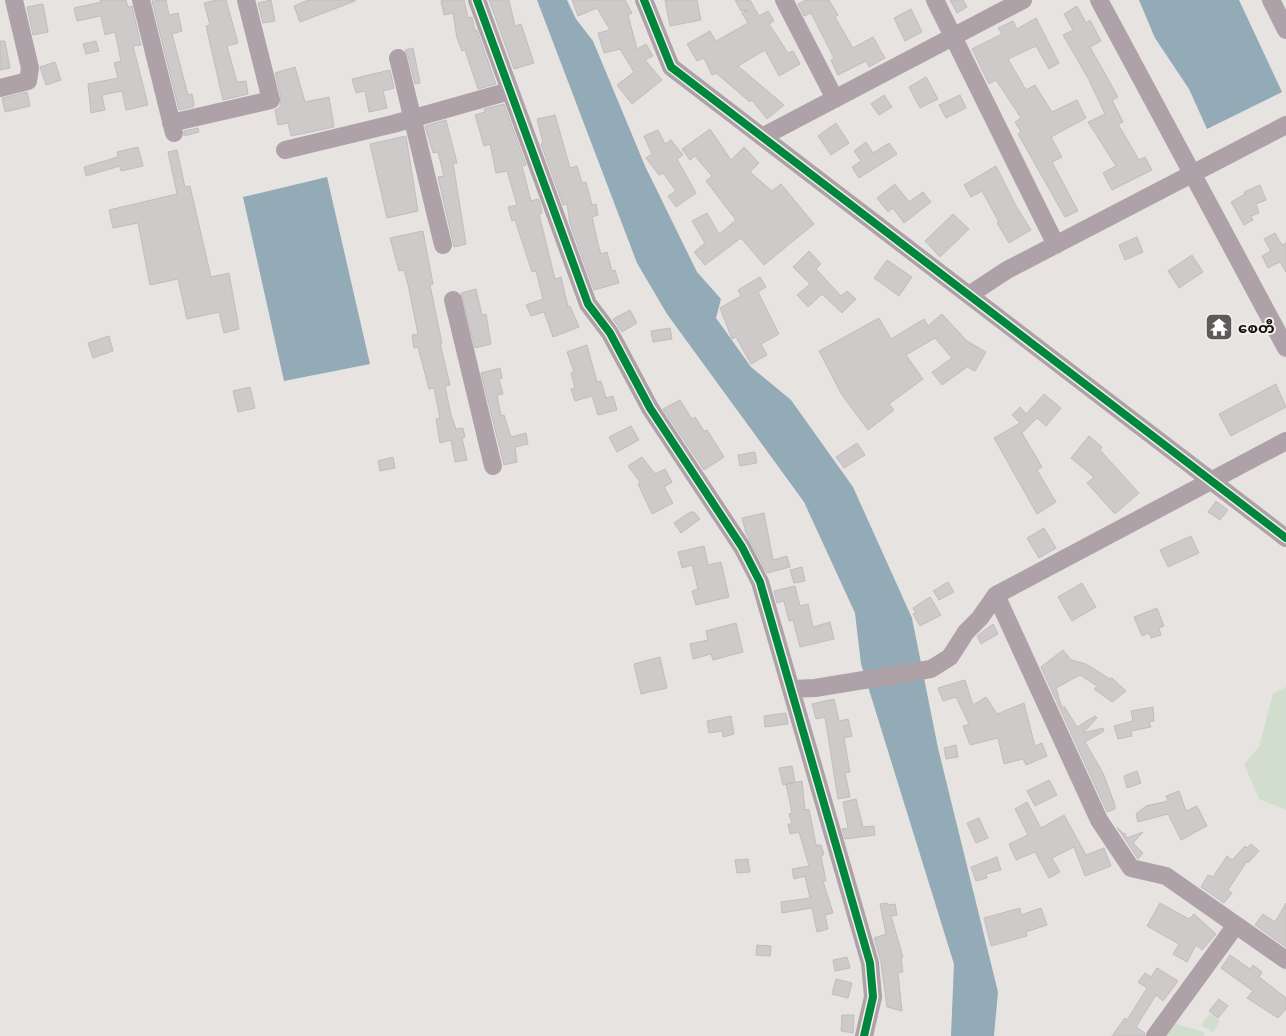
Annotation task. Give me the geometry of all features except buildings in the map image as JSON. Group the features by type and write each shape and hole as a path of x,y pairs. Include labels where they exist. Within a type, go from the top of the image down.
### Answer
{"street":[{"path":"0,88 28,81 30,68 14,0"},
{"path":"140,0 173,129 270,100 246,0"},
{"path":"477,0 588,304 610,333 650,408 742,546 760,582 870,963 873,997 864,1036"},
{"path":"644,0 670,67 1286,538"},
{"path":"784,0 835,99"},
{"path":"936,0 1056,245"},
{"path":"762,137 1023,0"},
{"path":"1099,0 1286,348"},
{"path":"1271,0 1286,30"},
{"path":"398,58 411,119 443,245"},
{"path":"285,150 411,119 510,91"},
{"path":"969,295 1006,270 1286,125"},
{"path":"454,300 493,466"},
{"path":"792,689 815,688 931,668 950,657 966,632 980,618 996,595 1212,482 1286,441"},
{"path":"996,595 1099,820 1131,868 1166,876 1286,960"},
{"path":"1155,1036 1236,925"}],"green space":[{"path":"1286,687 1286,810 1259,799 1244,764 1259,747 1273,693"},
{"path":"1210,1013 1220,1021 1213,1032 1201,1025"},
{"path":"1165,1021 1204,1032 1204,1036 1164,1036"}],"water":[{"path":"537,0 567,0 576,19 593,41 645,166 697,272 721,299 716,318 751,367 791,400 853,487 912,618 938,748 998,992 994,1036 951,1036 954,964 861,664 855,613 804,502 667,314 637,263"},
{"path":"1139,0 1239,0 1282,92 1207,129 1189,89 1155,38"},
{"path":"327,177 370,364 284,381 243,197"}],"cycle path":[{"path":"477,0 588,304 610,333 650,408 742,547 760,582 870,963 873,997 864,1036"},
{"path":"644,0 671,67 1286,538"}],"place":[{"name":"စေတီ","path":"1219,327"}]}
